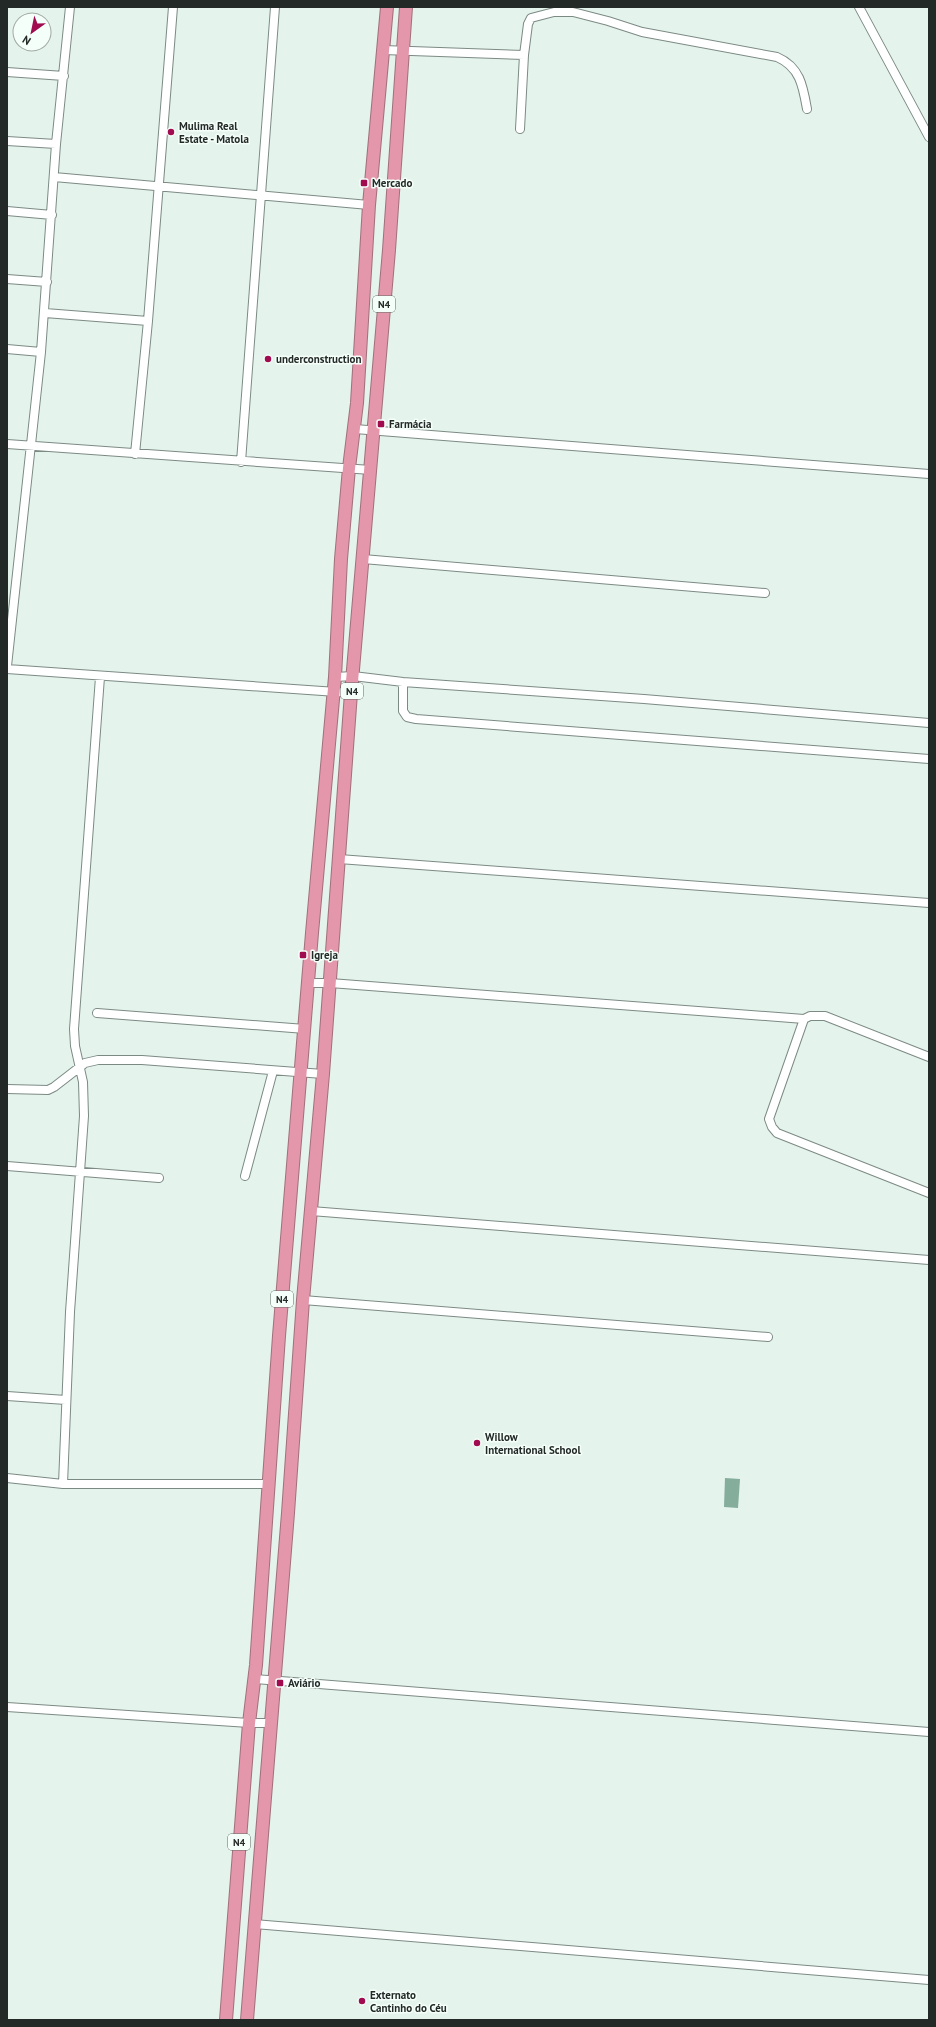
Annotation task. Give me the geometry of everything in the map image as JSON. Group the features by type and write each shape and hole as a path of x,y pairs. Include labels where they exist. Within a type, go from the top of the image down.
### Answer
{"highway":[{"name":"N4","path":"226,2020 249,1723 255,1679 305,1029 333,692 336,677 341,559 349,468 355,429 369,205 387,7"},
{"name":"N4","path":"247,2020 273,1680 288,1513 303,1300 323,1074 353,676 389,250 406,7"}],"street":[{"path":"7,666 41,352 56,144 70,7 67,7"},
{"path":"135,454 148,321 173,7"},
{"path":"241,462 275,7"},
{"path":"859,7 929,137"},
{"path":"520,129 524,55 528,24 531,18 554,12 573,12 642,32 777,57 793,67 804,93 807,109"},
{"path":"383,50 524,55"},
{"path":"7,72 64,76"},
{"path":"7,140 56,144"},
{"path":"54,177 369,205"},
{"path":"7,211 52,215"},
{"path":"7,279 47,282"},
{"path":"44,313 148,321"},
{"path":"7,349 41,352"},
{"path":"355,429 929,474"},
{"path":"7,444 241,462 371,470"},
{"path":"363,558 765,593"},
{"path":"7,669 100,677 352,693"},
{"path":"336,677 353,676 403,682 652,699 929,723"},
{"path":"63,1484 66,1375 74,1245 81,1171 84,1104 80,1067 75,1046 74,1029 100,677"},
{"path":"403,682 403,711 407,717 416,719 929,759"},
{"path":"339,859 929,903"},
{"path":"309,983 330,983 804,1019 810,1016 825,1016 929,1057"},
{"path":"97,1013 305,1029"},
{"path":"804,1019 769,1119 772,1127 777,1133 929,1193"},
{"path":"7,1089 48,1090 80,1067 90,1061 98,1060 142,1060 323,1074"},
{"path":"245,1176 272,1071"},
{"path":"7,1166 159,1178"},
{"path":"311,1211 929,1260"},
{"path":"303,1300 768,1337"},
{"path":"7,1396 66,1400"},
{"path":"7,1478 63,1484 269,1484"},
{"path":"255,1679 929,1732"},
{"path":"7,1707 249,1723 270,1723"},
{"path":"254,1924 929,1980"}],"shaded area":[{"path":"725,1478 740,1479 738,1508 724,1507"}],"place":[{"name":"Mulima Real Estate - Matola","path":"171,132"},
{"name":"Mercado","path":"364,183"},
{"name":"underconstruction","path":"268,359"},
{"name":"Farmácia","path":"381,424"},
{"name":"Igreja","path":"303,955"},
{"name":"Willow International School","path":"477,1443"},
{"name":"Aviário","path":"280,1683"},
{"name":"Externato Cantinho do Céu","path":"362,2001"}]}
